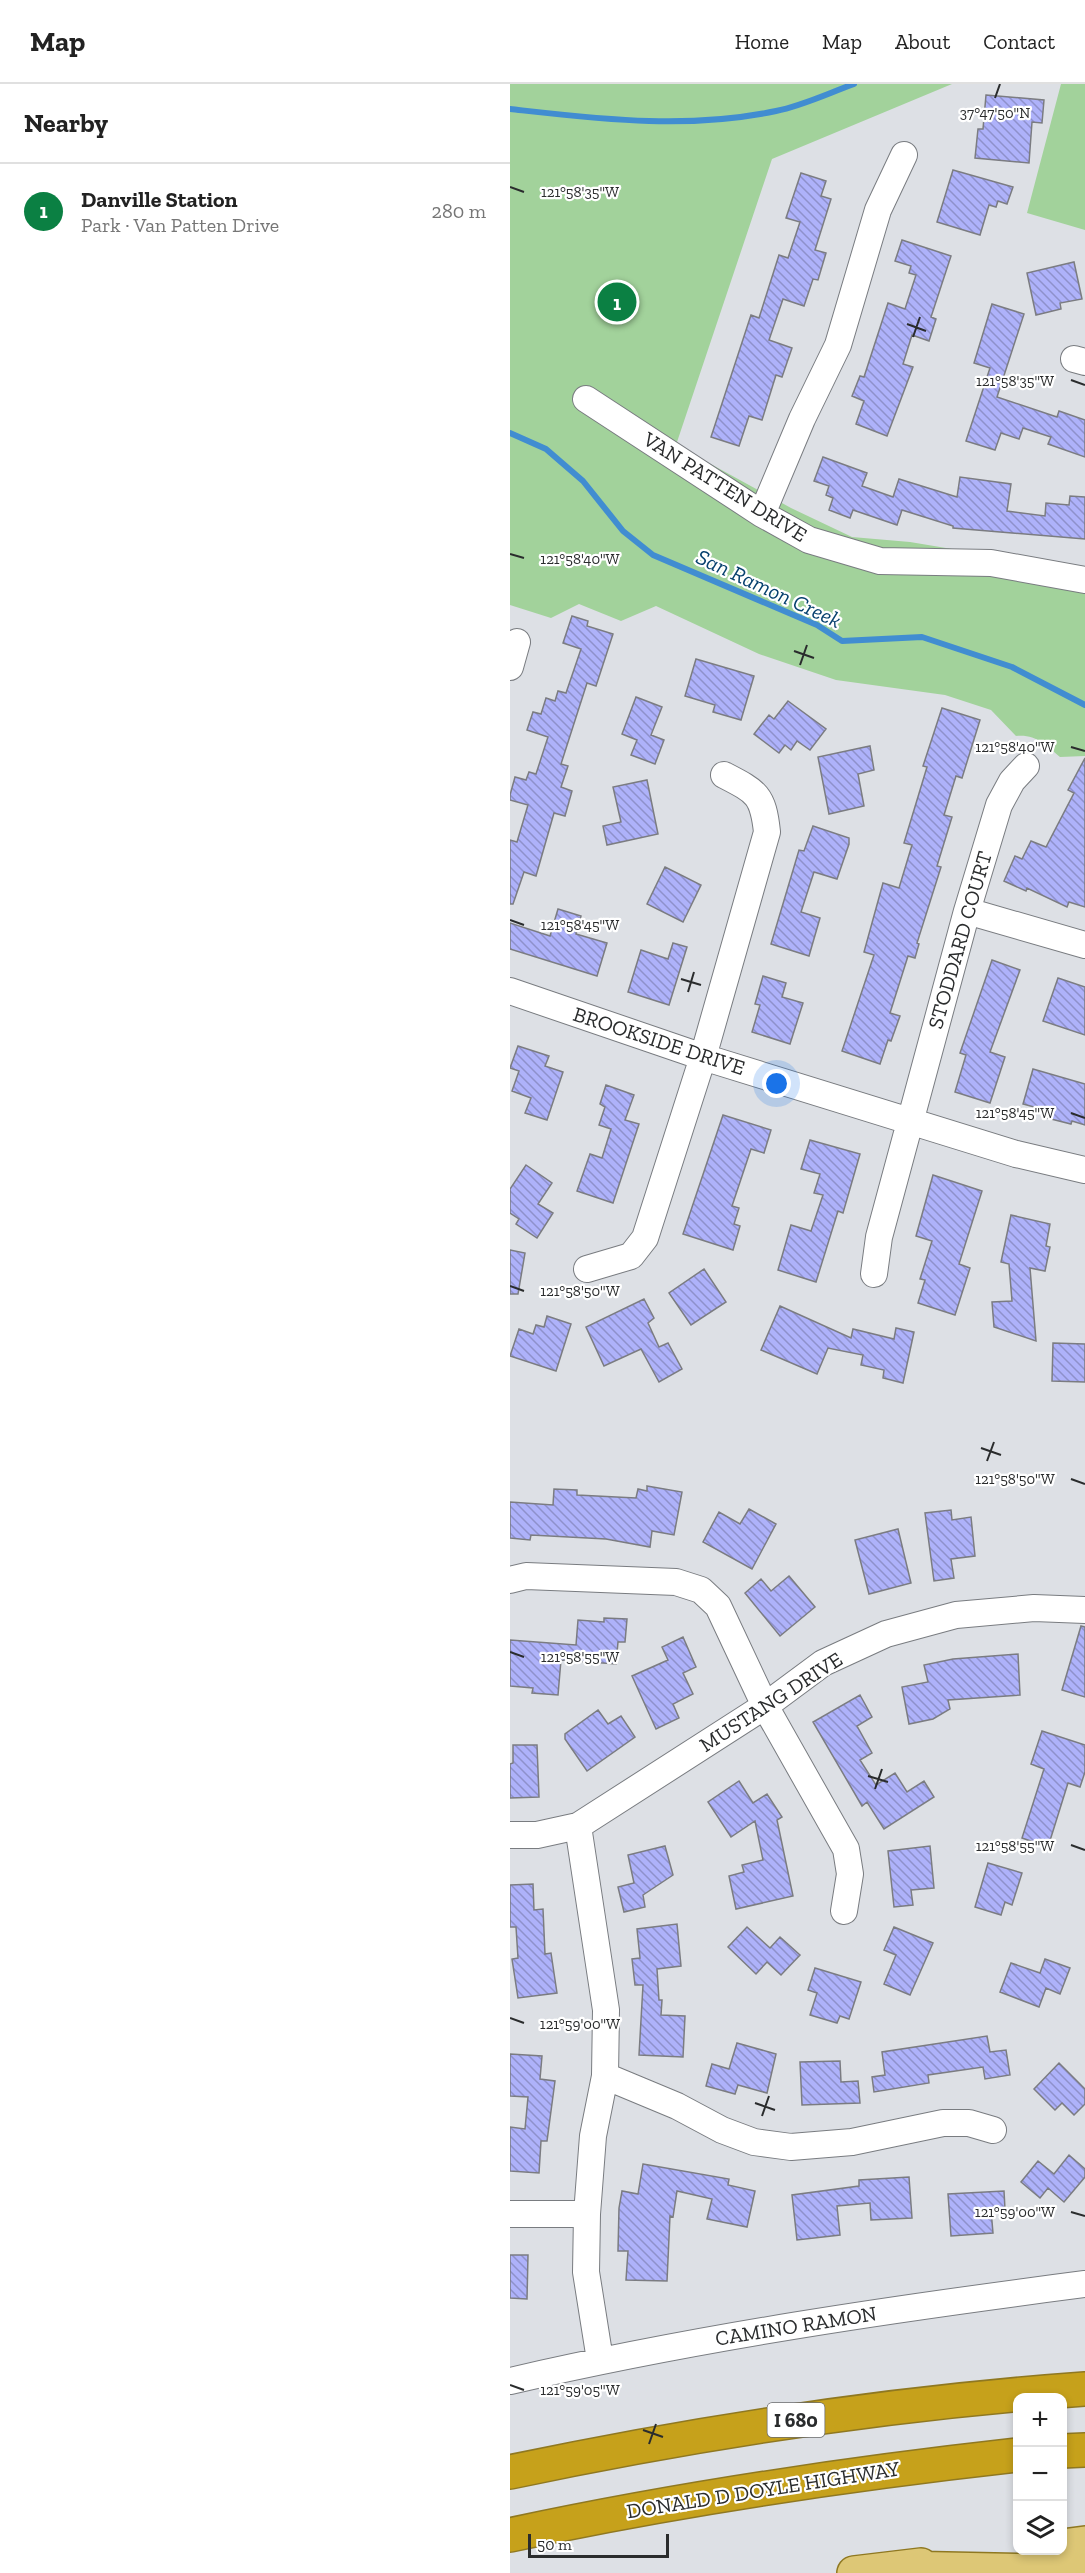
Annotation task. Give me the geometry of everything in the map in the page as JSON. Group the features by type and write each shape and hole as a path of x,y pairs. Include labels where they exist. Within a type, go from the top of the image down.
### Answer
{"highway":[{"name":"I 680","path":"510,2472 709,2433 824,2416 1085,2389"},
{"path":"1067,2451 1085,2450"},
{"name":"DONALD D DOYLE HIGHWAY","path":"510,2535 714,2495 881,2470 1013,2455"}],"main road":[{"path":"1067,2545 1085,2543"},
{"path":"854,2573 1013,2552"},
{"path":"899,2568 1085,2572"}],"street":[{"path":"762,514 802,419 838,345 878,210 904,155"},
{"name":"VAN PATTEN DRIVE","path":"586,399 762,514 809,540 880,561 991,563 1085,580"},
{"path":"510,667 517,642"},
{"name":"STODDARD COURT","path":"874,1274 879,1237 967,911 999,805 1012,781 1026,766"},
{"path":"587,1269 631,1257 645,1238 703,1057 767,832 764,806 750,788 724,775"},
{"path":"967,911 1085,945"},
{"name":"BROOKSIDE DRIVE","path":"510,991 703,1057 1016,1154 1085,1170"},
{"path":"510,1580 526,1576 676,1582 701,1590 718,1606 765,1706 846,1849 850,1874 844,1911"},
{"name":"MUSTANG DRIVE","path":"510,1835 537,1835 578,1826 765,1706 823,1664 886,1634 956,1615 1034,1608 1085,1610"},
{"path":"578,1826 606,2010 605,2076 593,2136 587,2214 586,2272 600,2360"},
{"path":"605,2076 677,2106 722,2130 763,2143 792,2147 852,2142 943,2123 969,2123 993,2130"},
{"path":"510,2214 587,2214"},
{"name":"CAMINO RAMON","path":"510,2381 600,2360 911,2307 1085,2284"}],"green space":[{"path":"510,84 952,84 772,159 676,445 791,508 852,537 910,542 1085,571 1085,756 1060,757 1035,739 1016,736 991,710 945,695 836,680 759,654 656,606 621,621 579,604 551,618 510,605"},
{"path":"1061,84 1085,84 1085,230 1027,213"}],"building":[{"path":"986,95 1044,100 1042,123 1032,122 1029,163 975,158 978,129 983,129"},
{"path":"953,170 1013,187 1007,204 998,201 996,207 989,205 980,235 937,222"},
{"path":"801,173 826,181 821,196 831,199 815,250 826,253 818,280 813,279 804,306 783,299 769,340 792,348 782,377 776,375 762,420 749,416 739,446 711,437 751,315 759,318 779,255 788,258 800,222 786,218"},
{"path":"902,240 951,256 931,317 936,319 929,341 912,335 903,364 913,367 887,436 856,424 864,401 852,396 860,376 864,377 888,303 905,309 916,275 909,273 911,266 895,261"},
{"path":"1074,262 1082,299 1060,303 1061,309 1036,315 1027,273"},
{"path":"992,304 1024,314 997,397 1057,417 1059,411 1085,420 1085,457 1048,444 1051,437 1023,428 1019,439 1001,433 995,450 966,441 990,368 974,363"},
{"path":"823,457 867,473 862,486 893,497 899,479 957,497 960,477 1011,484 1007,511 1045,516 1046,503 1069,505 1070,496 1085,497 1085,539 953,528 953,526 902,510 897,525 853,510 850,518 829,510 833,498 826,495 829,486 814,481"},
{"path":"572,616 588,621 587,626 613,634 596,686 587,683 561,764 568,766 561,787 572,791 565,816 554,813 536,876 524,872 513,904 510,904 510,840 517,842 528,805 510,800 510,795 515,777 526,780 529,772 536,774 548,737 527,730 533,712 541,714 546,698 555,701 558,691 566,693 581,649 563,643"},
{"path":"696,659 754,676 741,720 713,712 715,705 685,696"},
{"path":"636,697 662,707 651,735 664,740 655,764 631,755 637,740 622,734"},
{"path":"788,701 826,729 810,750 797,741 791,750 785,745 779,753 754,734 769,715 774,719"},
{"path":"942,708 980,720 962,778 956,776 944,815 952,817 937,866 941,867 917,943 919,944 915,958 908,956 890,1013 900,1016 891,1041 888,1040 880,1064 842,1051 874,955 864,952 883,883 899,888 912,845 904,843 927,767 923,766"},
{"path":"870,746 874,770 858,774 864,806 829,814 818,757"},
{"path":"1085,758 1085,907 1069,902 1067,907 1027,888 1026,891 1004,881 1015,856 1022,859 1031,841 1046,847 1074,793 1068,790"},
{"path":"647,780 658,834 607,845 603,826 621,822 613,787"},
{"path":"813,826 849,838 849,844 837,879 814,872 801,912 820,918 809,956 771,944 799,850 804,851"},
{"path":"665,867 701,885 683,922 647,904"},
{"path":"558,909 581,916 576,934 607,943 597,976 510,949 510,923 550,936"},
{"path":"673,943 687,947 669,1005 628,992 641,950 668,959"},
{"path":"992,960 1020,970 990,1052 1005,1057 990,1103 955,1092 966,1055 960,1053"},
{"path":"763,976 786,983 782,997 803,1003 790,1044 752,1032 760,1005 755,1004"},
{"path":"1058,978 1085,987 1085,1035 1043,1021"},
{"path":"518,1046 549,1056 545,1066 563,1072 547,1120 525,1113 531,1098 512,1091 519,1071 510,1068"},
{"path":"1033,1069 1085,1084 1085,1125 1047,1118 1049,1111 1023,1104"},
{"path":"606,1085 634,1095 625,1120 639,1124 613,1203 577,1191 590,1154 602,1158 611,1129 599,1125 605,1107 600,1104"},
{"path":"723,1115 771,1130 764,1153 751,1149 732,1206 739,1208 734,1224 740,1226 733,1250 683,1234"},
{"path":"810,1140 860,1154 843,1213 838,1211 816,1282 778,1270 791,1225 811,1231 823,1195 814,1193 820,1174 801,1169"},
{"path":"526,1165 552,1183 538,1204 553,1213 537,1238 516,1224 519,1219 510,1213 510,1189"},
{"path":"933,1175 982,1191 959,1264 970,1268 955,1315 918,1303 925,1280 920,1279 932,1241 916,1236"},
{"path":"1011,1215 1050,1224 1046,1246 1050,1247 1045,1271 1030,1268 1036,1341 994,1327 992,1302 1012,1301 1009,1264 1001,1262"},
{"path":"510,1250 525,1253 518,1294 510,1294"},
{"path":"704,1269 726,1302 691,1325 669,1293"},
{"path":"644,1299 654,1318 648,1323 659,1347 668,1343 682,1369 659,1382 641,1349 604,1366 586,1327"},
{"path":"780,1306 851,1338 853,1329 894,1339 896,1328 914,1332 903,1383 883,1378 884,1370 861,1365 863,1355 828,1348 817,1374 761,1350"},
{"path":"547,1316 571,1324 556,1371 510,1356 519,1329 533,1334 536,1325 544,1327"},
{"path":"1053,1343 1085,1344 1085,1382 1052,1381"},
{"path":"647,1486 682,1492 674,1535 652,1531 650,1547 606,1539 531,1535 530,1540 510,1538 510,1502 553,1505 554,1489 577,1490 577,1495 636,1498 638,1489 647,1491"},
{"path":"749,1509 776,1524 752,1569 703,1542 719,1512 740,1524"},
{"path":"951,1510 952,1520 971,1517 975,1556 951,1559 954,1578 934,1581 925,1513"},
{"path":"898,1529 911,1583 869,1594 855,1540"},
{"path":"789,1576 815,1607 780,1636 745,1593 761,1579 771,1591"},
{"path":"604,1618 627,1619 625,1642 618,1642 616,1664 561,1660 558,1695 532,1693 533,1688 510,1686 510,1640 576,1645 578,1620 604,1622"},
{"path":"1081,1626 1085,1627 1085,1697 1062,1690"},
{"path":"683,1637 696,1667 683,1673 693,1694 673,1704 679,1718 656,1729 632,1676 668,1660 662,1647"},
{"path":"1018,1654 1020,1695 948,1700 950,1709 933,1719 909,1724 902,1687 928,1682 924,1665 953,1659"},
{"path":"860,1695 872,1717 857,1726 872,1753 860,1760 876,1785 895,1773 907,1792 924,1781 934,1797 884,1829 867,1802 862,1806 813,1722"},
{"path":"598,1710 608,1724 621,1716 635,1737 587,1771 565,1739 565,1734"},
{"path":"1042,1731 1085,1745 1085,1772 1080,1787 1068,1783 1048,1847 1022,1838 1044,1769 1031,1764"},
{"path":"513,1745 537,1745 539,1797 510,1798 510,1764 513,1763"},
{"path":"739,1781 753,1803 767,1794 782,1817 777,1820 793,1896 736,1909 729,1876 744,1872 742,1865 763,1860 755,1821 731,1837 708,1802"},
{"path":"665,1846 673,1875 643,1895 645,1907 624,1912 618,1887 634,1883 628,1855"},
{"path":"930,1846 934,1888 911,1890 913,1905 894,1907 888,1851"},
{"path":"988,1863 1022,1873 1012,1905 1005,1902 1001,1915 975,1907"},
{"path":"533,1884 534,1910 543,1909 545,1954 551,1953 557,1993 518,1998 512,1959 518,1958 516,1927 510,1927 510,1885"},
{"path":"677,1924 681,1966 657,1969 659,2000 662,2000 661,2015 685,2016 683,2057 639,2055 643,1985 635,1985 632,1959 640,1958 637,1929"},
{"path":"747,1927 770,1948 780,1937 800,1955 781,1975 767,1962 756,1974 728,1947"},
{"path":"894,1927 933,1943 910,1995 884,1984 896,1955 884,1950"},
{"path":"1045,1959 1070,1968 1060,1994 1046,1988 1039,2007 1000,1992 1011,1963 1040,1973"},
{"path":"815,1968 861,1982 849,2019 840,2016 837,2023 810,2015 817,1993 808,1990"},
{"path":"987,2036 990,2052 1006,2050 1010,2075 985,2079 983,2067 928,2075 929,2083 874,2092 872,2077 885,2075 882,2052"},
{"path":"737,2043 776,2054 767,2093 738,2085 735,2094 706,2086 712,2064 729,2069"},
{"path":"510,2054 542,2056 540,2079 555,2081 547,2141 541,2141 539,2173 510,2171 510,2127 525,2129 528,2097 510,2096"},
{"path":"840,2061 841,2082 858,2081 860,2103 802,2105 800,2062"},
{"path":"1059,2063 1085,2089 1085,2104 1074,2115 1062,2103 1055,2110 1034,2089"},
{"path":"1069,2155 1085,2169 1085,2177 1064,2202 1048,2188 1040,2198 1021,2182 1038,2161 1054,2174"},
{"path":"643,2164 729,2179 728,2185 755,2191 747,2227 707,2219 712,2199 677,2191 673,2217 670,2216 667,2281 626,2280 628,2251 618,2251 619,2208 622,2191 638,2194"},
{"path":"909,2177 912,2218 871,2220 870,2203 837,2206 840,2235 797,2240 792,2195 859,2186 859,2180"},
{"path":"1004,2191 1005,2209 991,2210 993,2233 951,2236 948,2194"},
{"path":"510,2255 528,2255 527,2299 510,2298"}],"waterway":[{"path":"510,109 643,121 709,120 786,109 854,84"},
{"name":"San Ramon Creek","path":"510,433 546,449 583,481 623,531 653,555 817,625 842,641 922,637 1012,667 1085,705"}],"place":[{"name":"Danville Station","path":"617,302"}]}
